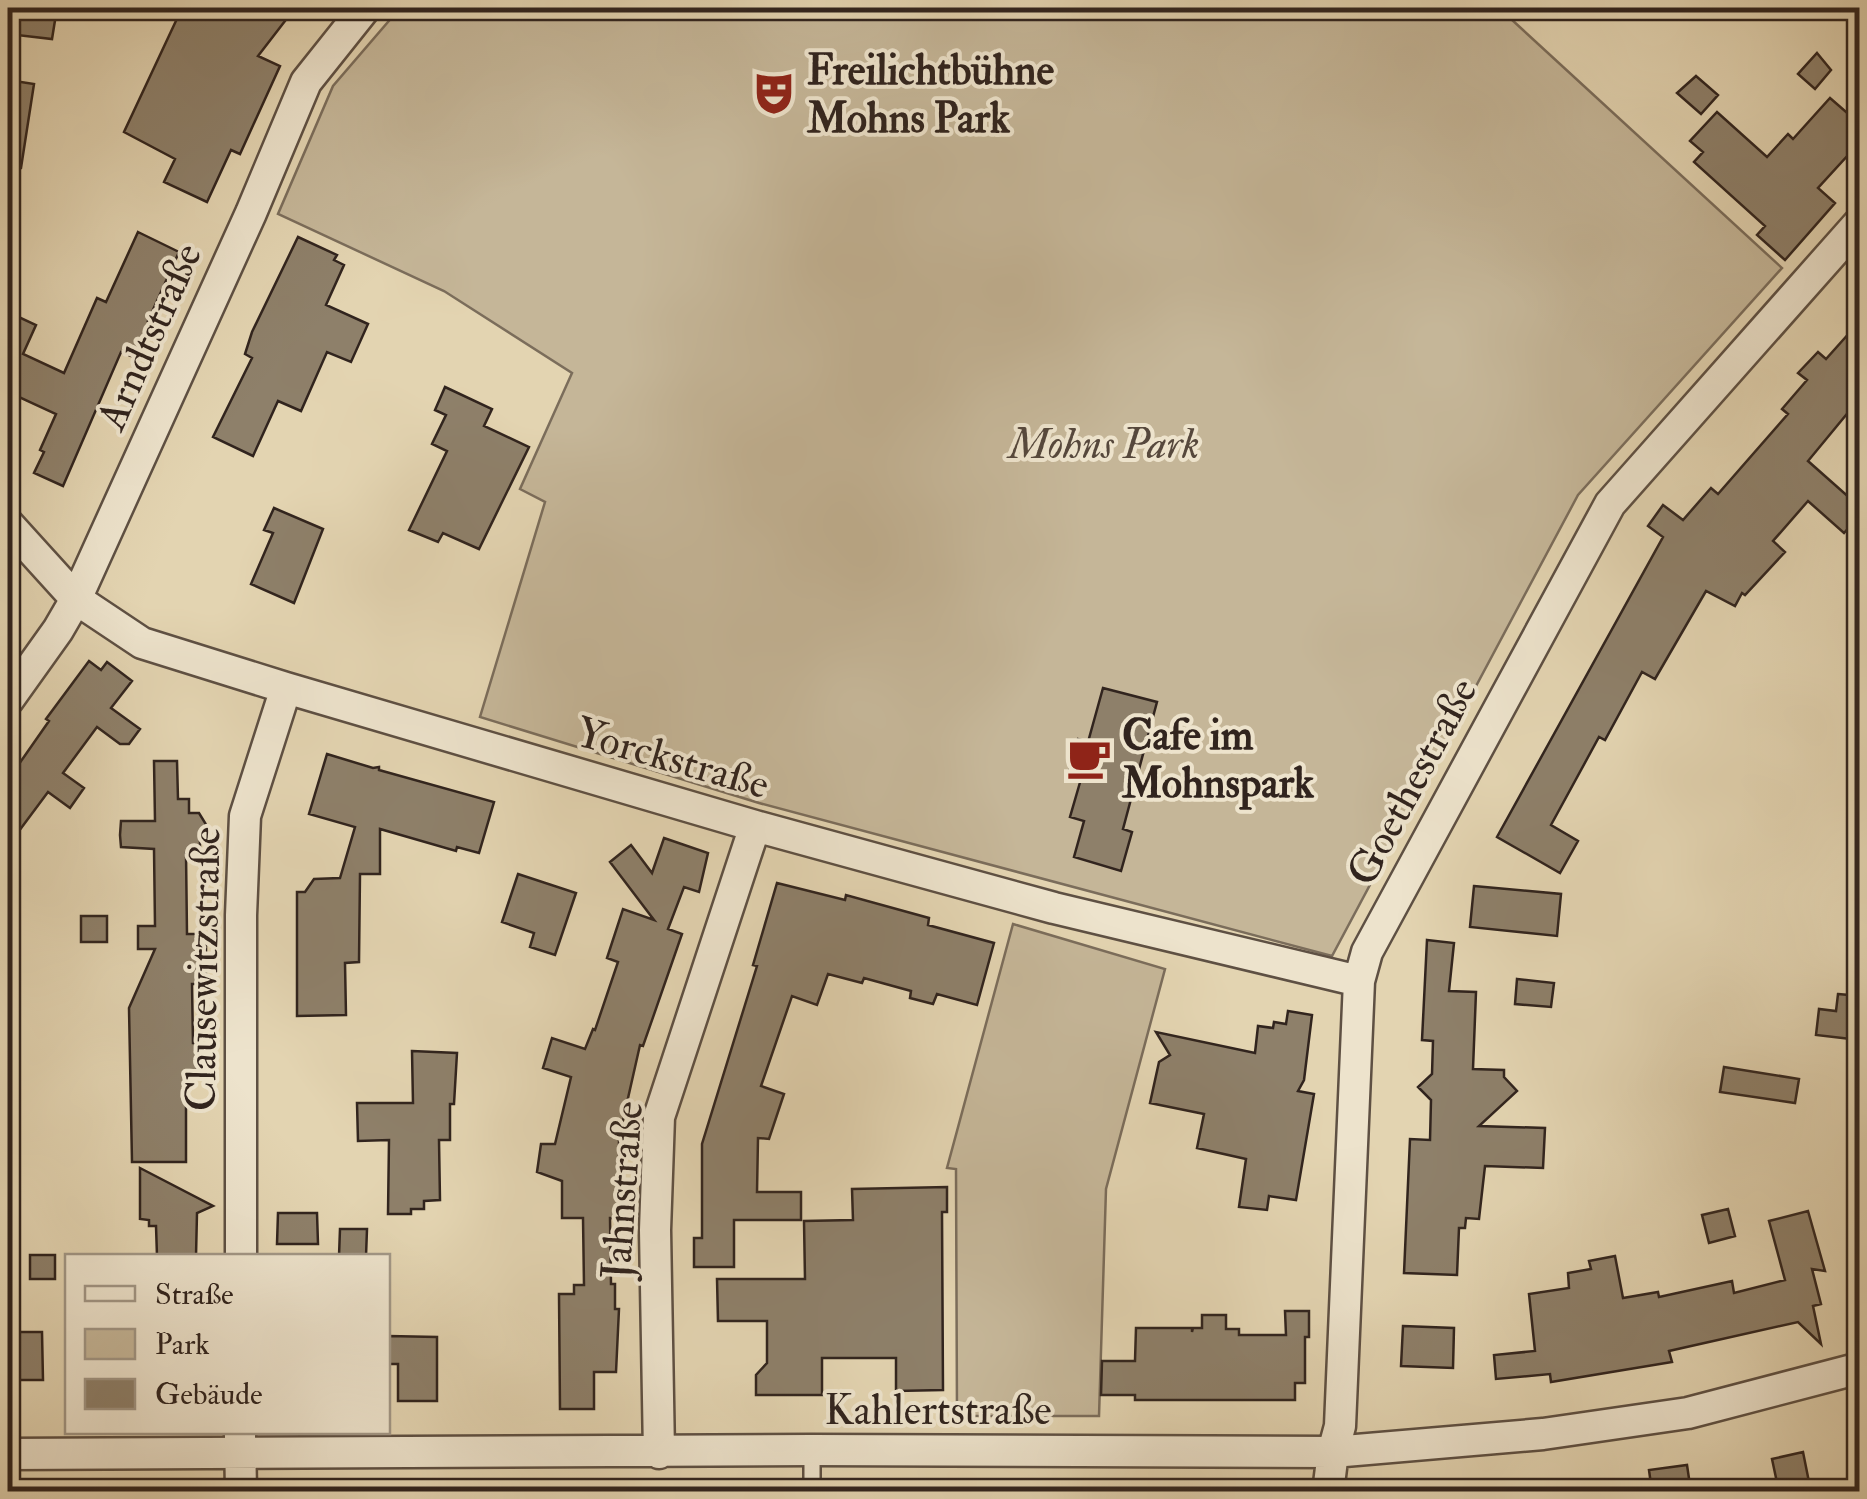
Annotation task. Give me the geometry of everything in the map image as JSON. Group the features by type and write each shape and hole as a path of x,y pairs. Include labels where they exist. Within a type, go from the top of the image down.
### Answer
{"street":[{"name":"Arndtstraße","path":"8,700 76,599 306,82 364,8"},
{"name":"Goethestraße","path":"1328,1492 1332,1452 1340,1426 1359,981 1367,952 1610,504 1860,222"},
{"name":"Yorckstraße","path":"8,524 76,599 142,643 755,826 1054,908 1359,981"},
{"name":"Clausewitzstraße","path":"241,1254 241,915 245,816 286,688"},
{"name":"Jahnstraße","path":"659,1453 655,1230 659,1118 755,826"},
{"name":"Kahlertstraße","path":"8,1454 240,1442 659,1453 1332,1452 1543,1434 1688,1414 1860,1368"},
{"path":"240,1442 241,1492"}],"lane":[{"path":"812,1450 812,1492"}],"green space":[{"name":"Mohns Park","path":"400,8 1499,8 1782,268 1578,495 1332,956 759,803 480,717 545,502 520,489 572,373 444,291 278,214 333,86"},
{"path":"1013,924 1165,969 1106,1189 1099,1416 957,1416 956,1169 947,1168"},
{"path":"719,1486 719,1492 342,1490"}],"building":[{"path":"8,8 57,8 52,39 8,34"},
{"path":"182,8 295,8 258,56 280,66 240,154 231,150 207,202 164,182 175,159 124,132"},
{"path":"1817,53 1831,70 1815,89 1798,74"},
{"path":"1696,76 1718,95 1701,114 1677,93"},
{"path":"8,80 34,84 21,168 8,167"},
{"path":"1830,98 1860,124 1860,142 1818,188 1835,203 1785,260 1757,235 1765,226 1694,162 1703,152 1690,141 1717,112 1767,157 1788,134 1793,139"},
{"path":"138,232 179,252 136,358 121,352 63,486 34,473 56,414 8,392 8,312 36,325 23,354 64,373 97,298 106,302"},
{"path":"298,237 337,255 334,260 344,265 326,305 368,324 351,362 327,352 301,411 278,401 253,456 213,437 252,358 245,354 252,332"},
{"path":"1860,321 1860,398 1808,461 1860,507 1860,515 1844,533 1808,501 1773,541 1785,552 1745,595 1742,593 1735,606 1706,591 1655,679 1642,672 1605,740 1599,737 1551,825 1578,841 1560,873 1497,837 1663,537 1648,526 1663,505 1683,520 1711,488 1718,494 1788,414 1782,409 1807,380 1798,373 1818,352 1826,359"},
{"path":"445,387 492,409 484,426 529,447 479,549 443,533 438,542 409,530 447,451 432,444 446,415 435,410"},
{"path":"274,508 323,529 294,603 251,584 273,533 264,530"},
{"path":"89,661 101,670 107,662 132,681 111,708 140,729 129,744 120,744 97,727 63,773 84,788 70,808 48,792 16,835 13,782 8,779 8,769 19,764"},
{"path":"1103,688 1157,702 1123,829 1132,832 1121,871 1074,857 1084,821 1070,817 1081,779 1068,776 1078,739 1088,742"},
{"path":"327,754 494,802 479,853 457,847 456,851 380,829 380,874 360,874 359,962 345,963 346,1015 297,1016 297,892 305,892 314,879 340,878 355,827 309,814"},
{"path":"154,761 177,761 178,799 189,799 189,813 199,813 207,826 200,834 200,853 186,853 187,934 206,934 206,984 192,984 197,1075 186,1075 186,1162 132,1162 129,1008 155,949 138,949 138,926 155,926 154,849 121,847 120,835 121,821 155,821"},
{"path":"664,838 708,853 699,892 684,887 668,929 682,934 643,1046 640,1045 619,1138 619,1218 610,1218 611,1284 615,1284 615,1309 619,1309 616,1372 594,1372 594,1409 560,1409 559,1294 574,1294 574,1285 584,1285 583,1218 562,1218 562,1181 537,1172 541,1144 555,1144 571,1077 543,1068 552,1038 585,1049 595,1030 618,962 607,958 623,909 654,920 610,862 631,845 652,873"},
{"path":"518,874 576,893 555,955 530,947 534,933 502,922"},
{"path":"777,883 845,900 846,895 929,918 928,925 994,943 977,1005 937,994 933,1004 910,998 911,991 864,978 862,983 828,974 817,1005 792,996 761,1086 784,1094 769,1139 758,1138 757,1192 801,1192 801,1220 734,1220 734,1267 694,1267 694,1238 702,1238 702,1144 757,966 753,965"},
{"path":"1474,886 1561,894 1557,936 1470,927"},
{"path":"81,916 107,916 107,942 81,942"},
{"path":"1427,940 1454,943 1449,991 1476,992 1473,1069 1504,1070 1504,1077 1517,1091 1479,1126 1545,1128 1543,1168 1485,1166 1479,1219 1466,1218 1465,1228 1459,1228 1457,1275 1404,1273 1410,1139 1430,1140 1431,1100 1418,1087 1432,1074 1433,1041 1422,1040"},
{"path":"1517,979 1554,983 1551,1007 1515,1004"},
{"path":"1838,994 1860,996 1860,1040 1816,1035 1819,1009 1836,1011"},
{"path":"1288,1011 1312,1015 1304,1080 1298,1091 1314,1094 1296,1200 1269,1196 1267,1210 1239,1207 1246,1159 1197,1148 1204,1114 1150,1103 1159,1062 1170,1055 1156,1032 1255,1053 1258,1026 1273,1028 1274,1022 1286,1024"},
{"path":"412,1051 457,1053 450,1140 439,1140 440,1200 424,1201 424,1209 411,1209 411,1214 388,1214 389,1140 358,1141 357,1103 413,1103"},
{"path":"1724,1067 1799,1079 1795,1103 1720,1092"},
{"path":"140,1168 213,1206 197,1213 196,1254 157,1254 156,1226 140,1219"},
{"path":"947,1187 947,1212 942,1212 943,1390 896,1391 896,1358 822,1358 822,1395 756,1395 756,1375 767,1363 767,1321 718,1321 717,1279 805,1279 804,1221 853,1220 852,1189"},
{"path":"1728,1209 1735,1236 1709,1243 1702,1215"},
{"path":"1808,1211 1825,1271 1812,1269 1821,1304 1813,1306 1821,1344 1798,1322 1669,1351 1672,1362 1551,1382 1550,1374 1496,1379 1494,1355 1535,1351 1529,1294 1569,1288 1568,1273 1591,1269 1589,1261 1615,1256 1623,1298 1658,1292 1659,1297 1732,1281 1734,1293 1785,1280 1769,1221"},
{"path":"278,1213 317,1213 318,1244 277,1244"},
{"path":"340,1229 367,1229 366,1254 339,1254"},
{"path":"30,1255 55,1255 55,1279 30,1279"},
{"path":"1285,1311 1309,1311 1305,1383 1295,1383 1295,1400 1135,1400 1135,1395 1101,1395 1102,1361 1135,1361 1136,1328 1192,1328 1192,1332 1193,1328 1202,1328 1202,1315 1226,1315 1226,1329 1239,1329 1239,1335 1286,1335"},
{"path":"1403,1326 1454,1328 1453,1368 1401,1366"},
{"path":"8,1332 42,1332 43,1380 8,1380"},
{"path":"390,1336 437,1337 437,1401 398,1401 398,1364 390,1364"},
{"path":"1803,1452 1811,1492 1779,1492 1772,1459"},
{"path":"1687,1465 1691,1492 1652,1492 1649,1470"}],"place":[{"name":"Freilichtbühne Mohns Park","path":"774,93"},
{"name":"Cafe im Mohnspark","path":"1089,758"}]}
